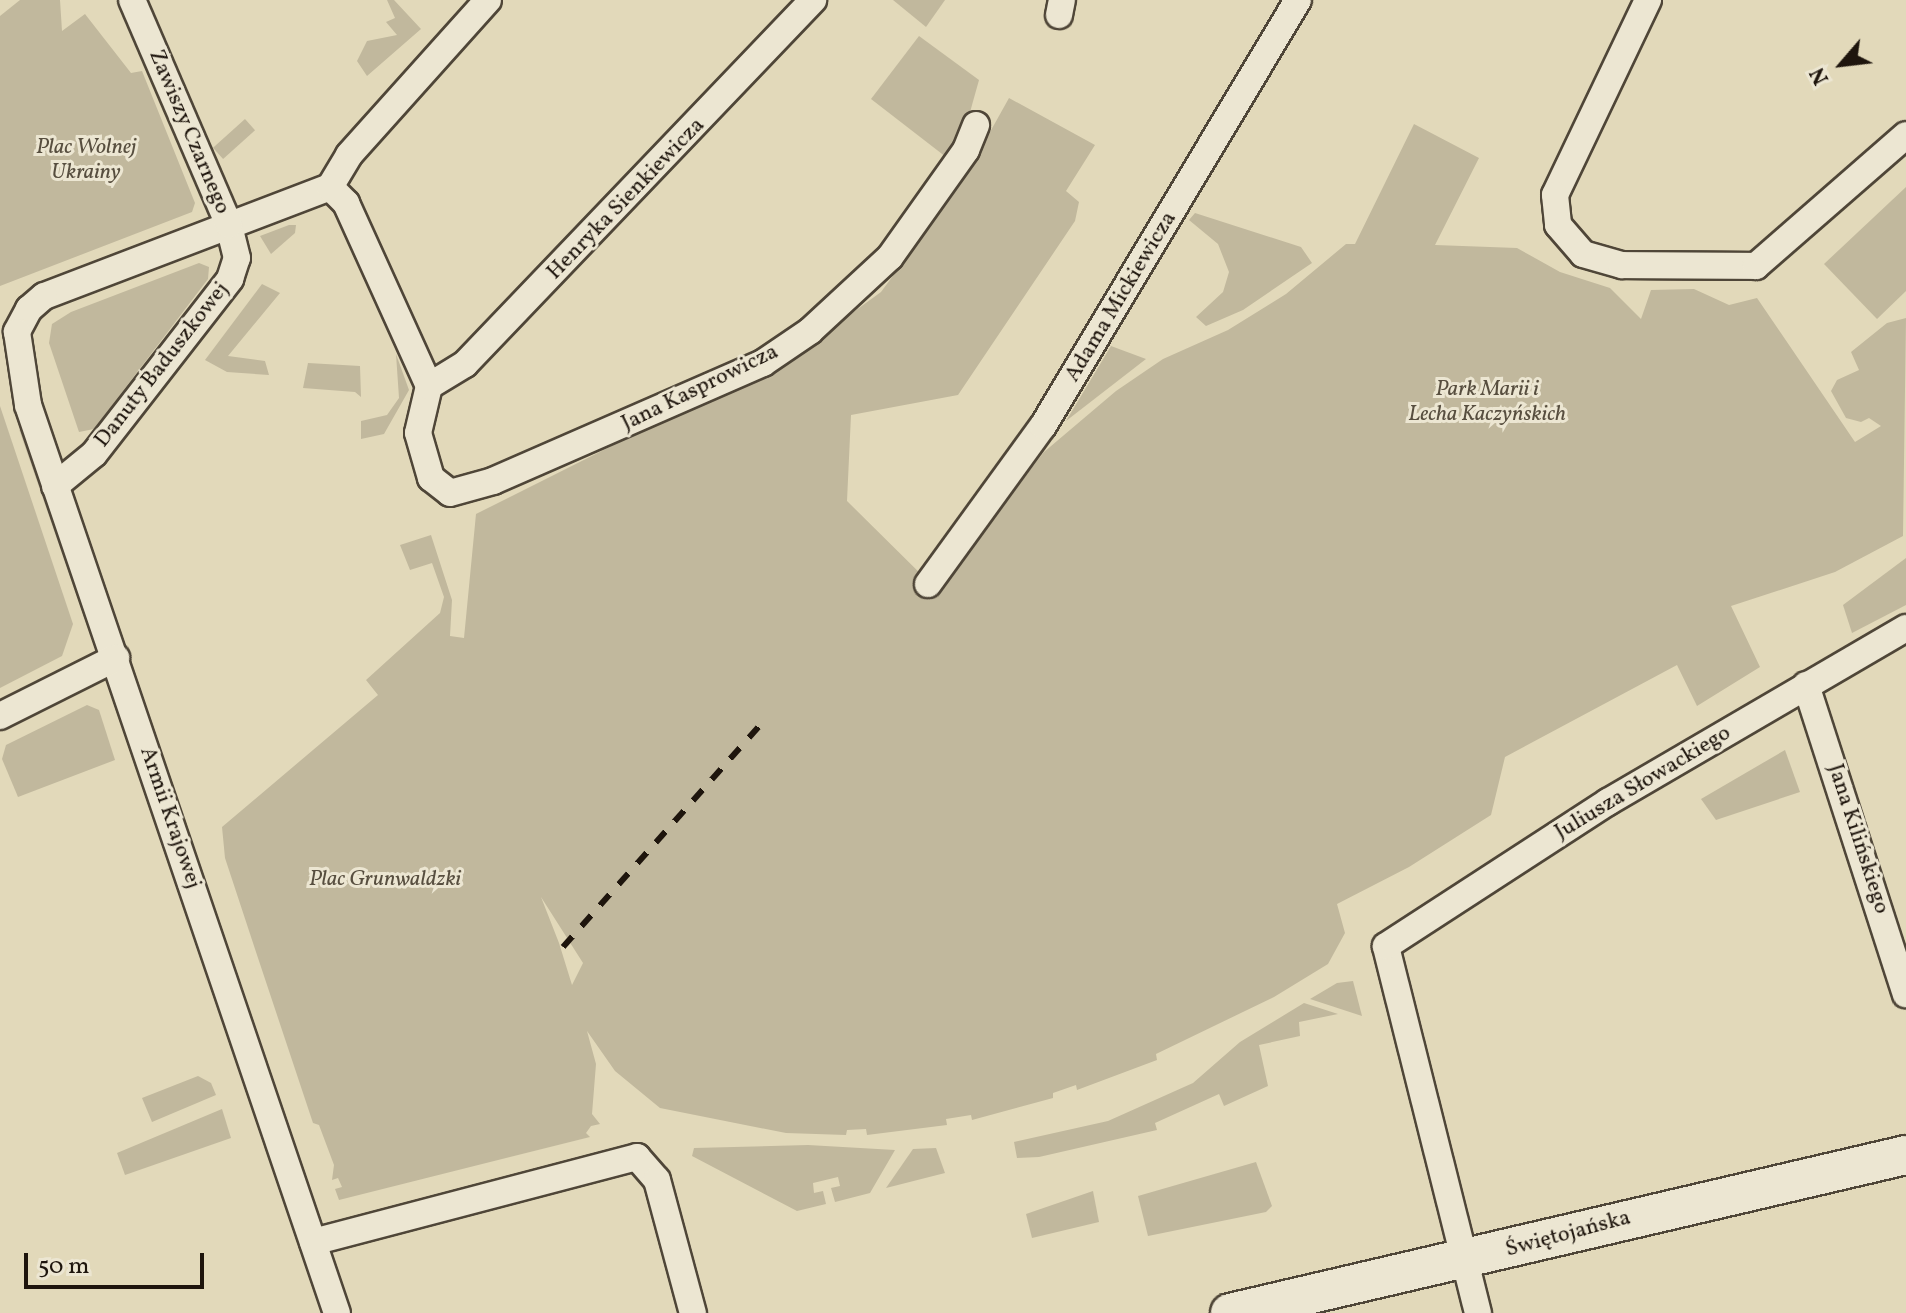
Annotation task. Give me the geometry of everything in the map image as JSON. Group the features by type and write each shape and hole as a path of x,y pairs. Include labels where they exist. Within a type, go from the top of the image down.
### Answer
{"street":[{"name":"Zawiszy Czarnego","path":"21,322 44,296 229,225 132,0"},
{"path":"229,225 330,187 349,155 488,0"},
{"name":"Henryka Sienkiewicza","path":"429,386 465,364 813,0"},
{"name":"Adama Mickiewicza","path":"928,584 1043,426 1298,0"},
{"path":"1648,0 1555,195 1558,225 1565,239 1601,262 1756,266 1906,135"},
{"name":"Jana Kasprowicza","path":"429,386 418,433 431,478 450,493 493,481 763,363 810,331 890,257 966,150 976,125"},
{"path":"330,187 346,203 429,386"},
{"name":"Danuty Baduszkowej","path":"55,486 94,454 230,279 237,247 229,225"},
{"name":"Armii Krajowej","path":"21,322 17,344 28,405 337,1313"},
{"name":"Juliusza Słowackiego","path":"1465,1260 1386,946 1608,802 1906,628"},
{"path":"0,716 116,658"},
{"name":"Jana Kilińskiego","path":"1806,685 1897,927 1906,994"},
{"name":"Świętojańska","path":"1230,1313 1906,1155"},
{"path":"313,1242 637,1157 657,1180 693,1313"},
{"path":"1465,1260 1478,1313"}],"green space":[{"name":"Plac Wolnej Ukrainy","path":"20,0 60,0 62,31 85,14 131,73 142,71 195,203 192,212 0,286 0,16"},
{"path":"387,0 394,0 421,29 367,76 357,61 367,41 397,35 386,22 395,18"},
{"path":"893,0 945,0 926,27"},
{"path":"919,36 979,80 965,130 946,157 871,99"},
{"path":"1009,98 1095,145 1066,191 1079,202 1075,221 958,395 851,415 847,501 937,590 1044,452 1116,391 1163,359 1228,330 1286,294 1346,244 1355,244 1414,124 1479,158 1435,245 1517,248 1560,272 1610,288 1641,319 1651,290 1694,289 1729,305 1757,298 1855,442 1881,426 1869,418 1861,422 1846,418 1831,391 1837,380 1859,370 1851,352 1887,323 1906,318 1903,536 1835,572 1731,606 1760,667 1697,706 1677,665 1505,757 1491,815 1409,867 1337,904 1345,933 1328,964 1274,997 1156,1054 1157,1060 1077,1090 1076,1085 1053,1093 1053,1098 972,1120 971,1115 946,1119 947,1125 867,1135 866,1129 847,1130 846,1135 786,1133 660,1108 615,1071 587,1031 596,1064 592,1114 600,1124 591,1126 586,1133 590,1137 339,1200 335,1189 342,1187 338,1178 332,1180 334,1165 319,1125 313,1123 255,949 225,858 222,827 378,695 366,680 440,613 444,597 432,563 410,570 400,545 431,535 452,600 450,636 464,638 476,514 797,353 881,292 961,184","holes":["541,897 583,963 572,985"]},
{"path":"245,119 255,130 223,159 213,148"},
{"path":"1906,187 1906,291 1877,319 1824,264"},
{"path":"1195,213 1301,247 1312,263 1243,310 1206,326 1196,317 1223,292 1229,272 1218,244 1189,220"},
{"path":"296,225 295,233 271,254 260,236"},
{"path":"199,263 209,267 208,279 94,429 79,432 49,343 52,324 71,312"},
{"path":"262,284 280,293 228,356 265,361 269,375 227,372 205,360"},
{"path":"1111,346 1146,359 1066,421"},
{"path":"396,354 409,390 384,434 361,439 361,421 387,415 399,398"},
{"path":"308,363 360,366 361,397 355,392 303,388"},
{"path":"0,406 73,624 62,656 0,688"},
{"path":"24,428 88,615 84,617 19,430"},
{"path":"1906,558 1906,605 1852,633 1843,605"},
{"path":"87,705 99,710 115,760 18,797 2,759 6,745"},
{"path":"1785,750 1800,792 1716,820 1701,799"},
{"path":"1353,981 1362,1016 1310,999 1337,983"},
{"path":"1304,1003 1338,1014 1299,1022 1300,1036 1259,1045 1268,1086 1224,1106 1219,1094 1155,1123 1157,1130 1039,1157 1017,1158 1014,1142 1108,1121 1193,1083 1240,1042"},
{"path":"198,1076 211,1083 216,1095 152,1122 142,1098"},
{"path":"222,1109 231,1138 125,1175 117,1153"},
{"path":"808,1145 895,1150 870,1193 835,1202 831,1188 840,1186 838,1177 813,1183 814,1193 823,1191 826,1204 797,1211 692,1156 694,1148"},
{"path":"936,1148 945,1173 886,1188 913,1149"},
{"path":"1256,1162 1272,1206 1266,1212 1148,1236 1138,1196"},
{"path":"1093,1191 1099,1222 1032,1238 1026,1214"}],"railway":[{"path":"563,947 763,722"}],"park label":[{"name":"Park Marii i Lecha Kaczyńskich","path":"1487,402"},
{"name":"Plac Grunwaldzki","path":"385,880"}]}
